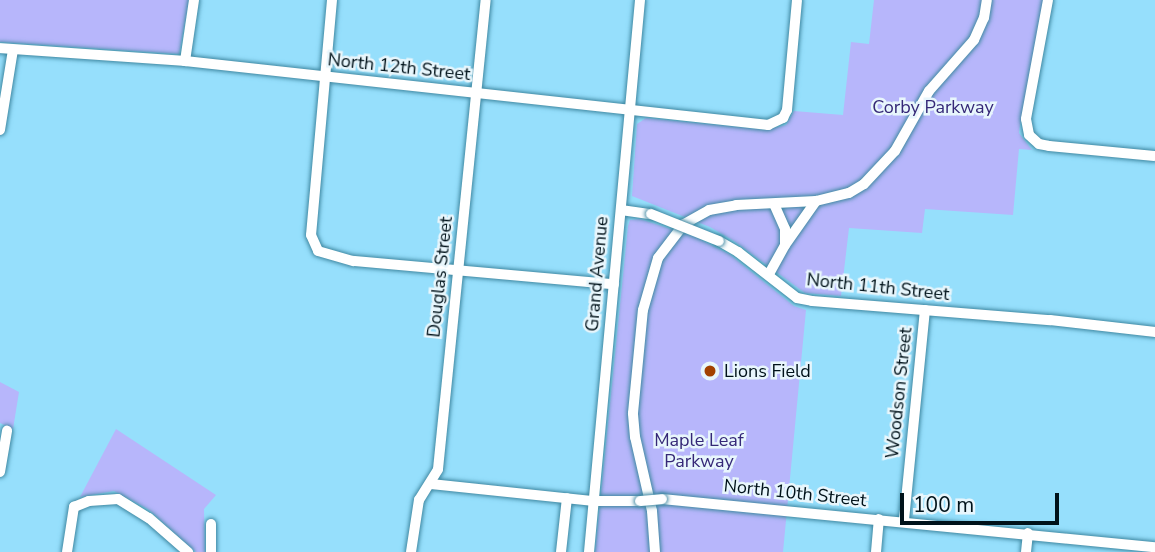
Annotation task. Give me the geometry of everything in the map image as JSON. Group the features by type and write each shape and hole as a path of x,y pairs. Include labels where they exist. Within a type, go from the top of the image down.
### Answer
{"street":[{"path":"185,61 194,0"},
{"path":"332,0 311,235 318,251 341,258 614,284"},
{"name":"Douglas Street","path":"411,552 419,500 438,469 486,0"},
{"name":"Grand Avenue","path":"589,552 640,0"},
{"name":"North 12th Street","path":"0,48 185,61 768,125 783,118 787,110 797,0"},
{"path":"655,552 652,511 635,436 633,413 648,285 658,258 684,224 725,206 816,201 849,193 880,171 910,128 929,92 974,40 984,18 987,0"},
{"path":"1048,0 1026,119 1029,135 1040,144 1155,156"},
{"path":"0,130 13,50"},
{"path":"769,274 785,245 816,201"},
{"path":"774,204 785,229 785,245"},
{"name":"North 11th Street","path":"621,210 651,214 719,241 769,274 797,298 812,302 1155,332"},
{"name":"Woodson Street","path":"904,520 925,310"},
{"path":"0,472 7,431"},
{"name":"North 10th Street","path":"431,484 594,501 662,499 904,520 1155,547"},
{"path":"561,552 567,498"},
{"path":"67,552 74,507 89,501 118,499 149,518 188,552"},
{"path":"876,552 879,519"},
{"path":"211,524 211,552"},
{"path":"1026,552 1028,533"}],"green space":[{"path":"0,0 189,0 179,54 0,42"},
{"name":"Corby Parkway","path":"874,0 1044,0 1019,133 1032,150 1019,149 1013,215 925,209 922,233 849,228 841,296 805,293 734,241 710,227 632,196 637,124 646,118 766,130 786,125 794,111 843,115 851,42 869,44"},
{"name":"Maple Leaf Parkway","path":"640,219 695,237 729,254 794,306 806,310 783,552 595,552 628,226 630,220"},
{"path":"0,382 19,392 13,429 0,423"},
{"path":"116,429 216,495 204,509 205,552 196,552 148,509 114,491 80,497"}],"place":[{"name":"Lions Field","path":"710,371"}]}
